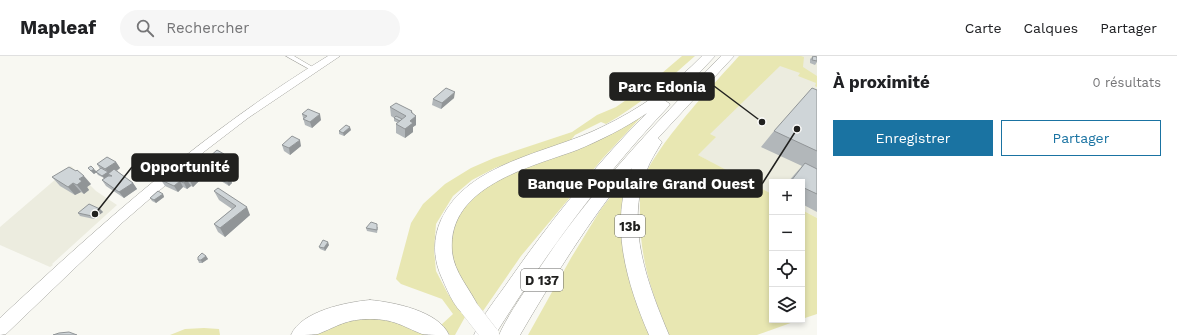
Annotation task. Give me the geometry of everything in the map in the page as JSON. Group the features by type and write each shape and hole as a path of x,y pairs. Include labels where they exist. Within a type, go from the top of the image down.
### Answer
{"highway":[{"name":"D 137","path":"484,335 522,275 570,208 598,173 709,56"},
{"name":"D 137","path":"509,335 549,269 577,227 636,152 728,56"},
{"path":"490,335 469,308 446,268 443,240 447,223 462,198 496,175 578,144 611,129 630,118 672,87 686,79"},
{"name":"13b","path":"659,335 637,272 633,256 630,215 637,174 648,152 668,120"},
{"path":"519,335 577,227"},
{"path":"301,335 325,320 337,315 370,309 389,310 410,317 421,322 439,335"}],"main road":[{"path":"0,329 122,214 175,168 218,135 313,69 335,56"}],"street":[{"path":"289,56 313,69"}],"shaded area":[{"path":"763,56 817,56 817,218 805,212 805,179 769,179 769,192 686,149"},
{"path":"71,166 96,191 117,205 50,267 0,245 0,227"}],"green space":[{"path":"682,56 695,56 652,93 618,117 606,124 601,122 575,135 570,141 495,168 472,180 453,196 436,224 434,250 436,271 448,294 465,317 455,335 450,335 441,325 453,314 442,299 401,284 396,279 411,223 423,204 445,184 471,168 494,158 572,132 597,115 616,107 648,85"},
{"path":"739,56 801,56 804,57 803,67 817,76 817,87 815,86 816,83 798,76 800,73 780,66 710,134 716,137 698,155 769,192 769,323 791,323 757,335 669,335 647,274 640,226 641,187 646,173 668,138"},
{"path":"643,115 603,158 521,256 483,311 469,295 461,282 452,256 451,230 460,209 486,185"},
{"path":"639,161 628,198 655,335 528,335 571,258 601,209"},
{"path":"805,212 817,218 817,314 805,318"},
{"path":"377,315 411,325 426,335 311,335 332,323"},
{"path":"185,329 219,329 220,335 170,335"}],"building":[{"path":"813,56 817,57 817,61 812,60"},
{"path":"446,88 455,92 442,103 433,99"},
{"path":"812,88 817,90 817,151 774,131"},
{"path":"396,103 412,111 411,112 416,116 410,121 413,123 405,129 396,124 406,116 390,107"},
{"path":"308,109 320,114 310,122 303,119 307,116 302,114"},
{"path":"396,116 402,119 400,121 394,118"},
{"path":"346,125 350,127 343,133 339,131"},
{"path":"292,136 300,140 289,148 282,145"},
{"path":"217,150 224,154 214,161 208,158"},
{"path":"107,157 116,162 105,169 97,164"},
{"path":"805,163 817,169 817,194 805,188 805,179 793,179"},
{"path":"91,166 94,169 91,171 88,168"},
{"path":"69,167 76,171 77,170 84,176 79,179 82,181 77,185 73,183 68,187 52,177"},
{"path":"175,167 196,175 190,181 187,180 184,183 180,181 174,186 161,180"},
{"path":"101,168 108,172 102,176 96,172"},
{"path":"114,169 133,183 119,192 102,180 108,176 112,176 108,174"},
{"path":"219,172 231,180 227,183 219,178 222,176 218,174"},
{"path":"218,188 247,207 220,228 214,224 236,206 214,191"},
{"path":"158,191 163,194 154,200 150,198"},
{"path":"89,204 100,209 92,216 78,213"},
{"path":"371,222 377,224 377,230 366,228"},
{"path":"323,240 328,242 324,248 319,247"},
{"path":"202,253 206,256 201,260 198,260 198,257"},
{"path":"69,332 77,335 53,335 59,333"}],"place":[{"name":"Parc Edonia","path":"762,122"},
{"name":"Banque Populaire Grand Ouest","path":"797,129"},
{"name":"Opportunité","path":"95,214"}]}
